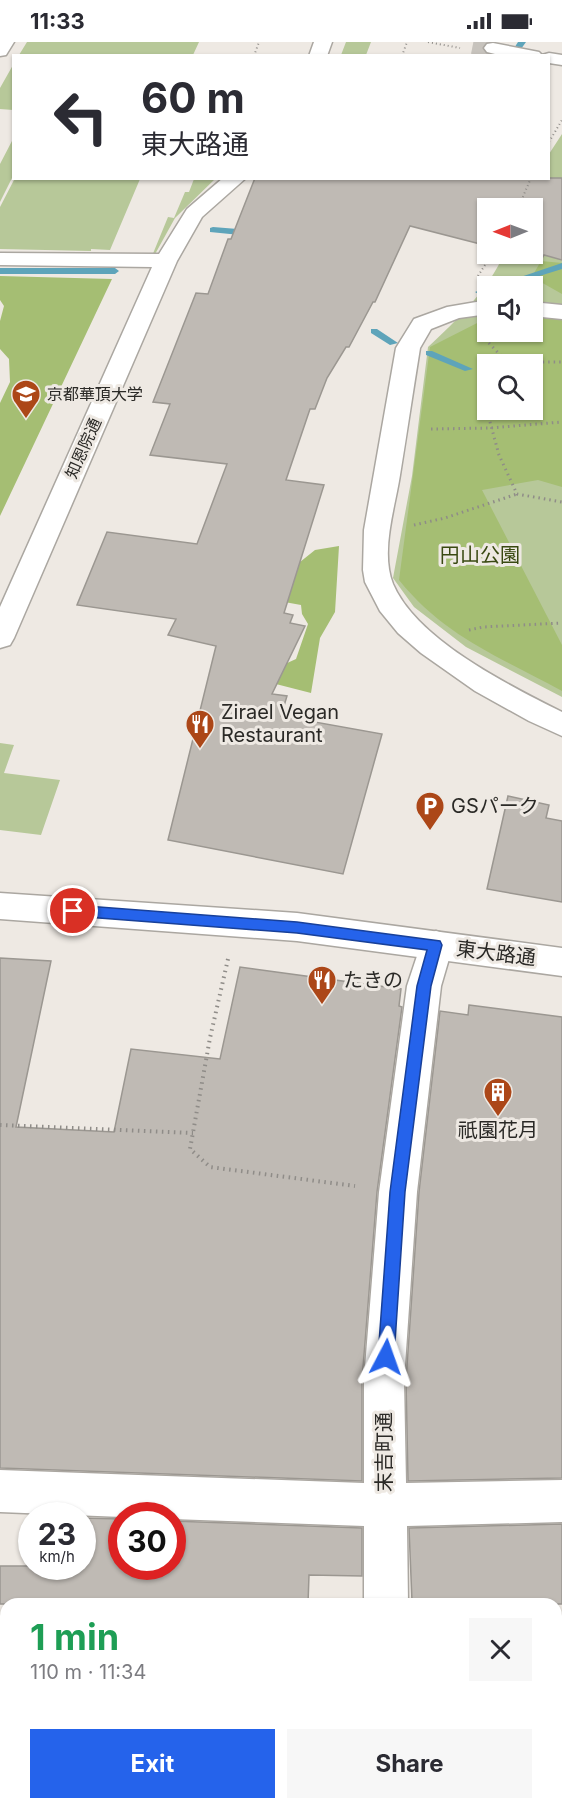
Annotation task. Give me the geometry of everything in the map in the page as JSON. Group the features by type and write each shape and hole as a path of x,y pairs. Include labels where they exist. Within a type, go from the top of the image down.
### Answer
{"street":[{"path":"0,51 5,42"},
{"path":"493,48 523,54"},
{"name":"知恩院通","path":"0,638 166,261 194,213 234,180"},
{"path":"0,259 166,261"},
{"path":"477,309 455,312 422,324 408,348 378,533 378,580 394,612 424,641 510,699 562,726"},
{"path":"543,310 562,312"},
{"name":"東大路通","path":"0,906 297,927 562,962"},
{"name":"末吉町通","path":"386,1598 384,1380 398,1192 424,986 436,945"},
{"path":"0,1491 384,1505 562,1501"}],"path":[{"path":"428,42 465,48"},
{"path":"550,140 562,120"},
{"path":"522,198 530,180"},
{"path":"543,362 562,362"},
{"path":"488,420 499,455 517,494"},
{"path":"395,432 562,422"},
{"path":"378,533 445,518 517,494 562,502"},
{"path":"424,641 483,627 562,622"},
{"path":"228,955 190,1149 210,1167 398,1192"},
{"path":"0,1125 193,1133"}],"green space":[{"path":"27,42 199,42 193,54 20,54"},
{"path":"346,42 371,42 366,54 341,54"},
{"path":"12,67 12,110 0,109 0,88"},
{"name":"円山公園","path":"562,134 562,697 466,647 414,607 393,578 412,476 428,347 477,297 477,342 543,342 543,276 491,276 499,264 543,264 543,198 528,198 537,180 550,180 550,152"},
{"path":"12,141 12,178 0,202 0,164"},
{"path":"14,180 140,180 110,250 0,249 0,207"},
{"path":"194,180 214,180 175,218 152,256 168,217 174,218 185,192 189,192"},
{"path":"543,261 562,263 562,294 543,283 543,276 536,276 534,273"},
{"name":"京都華頂大学","path":"0,276 112,279 0,516 0,403 10,382 9,359 0,349 0,321 4,306 0,300"},
{"name":"円山公園","path":"543,317 562,320 562,487 538,480 482,490 562,645 562,691 495,656 454,631 435,617 399,580 430,347 477,323 477,342 543,342"},
{"path":"339,546 335,612 320,638 311,693 272,683 285,664 296,659 308,624 302,614 301,605 200,587 300,562 315,550"},
{"path":"0,743 14,745 4,773 60,780 41,835 0,830"}],"building":[{"path":"550,178 562,178 562,260 544,255 543,257 543,198 477,198 477,243 410,226 375,302 349,347 346,347 327,378 315,409 310,409 286,480 324,485 284,613 293,615 290,623 305,626 272,694 287,696 281,716 382,734 343,874 168,840 216,646 168,635 176,619 77,605 107,532 197,544 227,464 150,455 170,404 153,402 196,293 208,294 228,239 231,239 254,180 550,180"},
{"path":"508,796 549,805 546,818 562,821 562,902 487,889"},
{"path":"0,958 51,961 16,1127 114,1132 131,1049 220,1059 240,967 401,989 399,1006 402,1007 377,1192 362,1380 362,1481 0,1468"},
{"path":"469,1005 562,1017 562,1478 408,1481 406,1380 419,1192 440,1011 468,1015"},
{"path":"96,1518 108,1519 108,1580 186,1580 186,1522 362,1528 362,1576 309,1575 308,1598 0,1598 0,1566 18,1566 18,1580 96,1580"},
{"path":"562,1524 562,1598 412,1598 409,1528"}],"waterway":[{"path":"513,54 522,42"},
{"path":"213,230 250,233"},
{"path":"530,276 562,266"},
{"path":"0,271 115,271"},
{"path":"374,331 393,343"},
{"path":"429,353 468,369"}],"tunnel":[{"path":"473,44 493,48"}],"place":[{"name":"京都華頂大学","path":"26,420"},
{"name":"Zirael Vegan Restaurant","path":"200,750"},
{"name":"GSパーク","path":"430,832"},
{"name":"たきの","path":"322,1006"},
{"name":"祇園花月","path":"498,1118"}],"route":[{"path":"73,911 297,927 436,945 424,986 398,1192 386,1357"}]}
